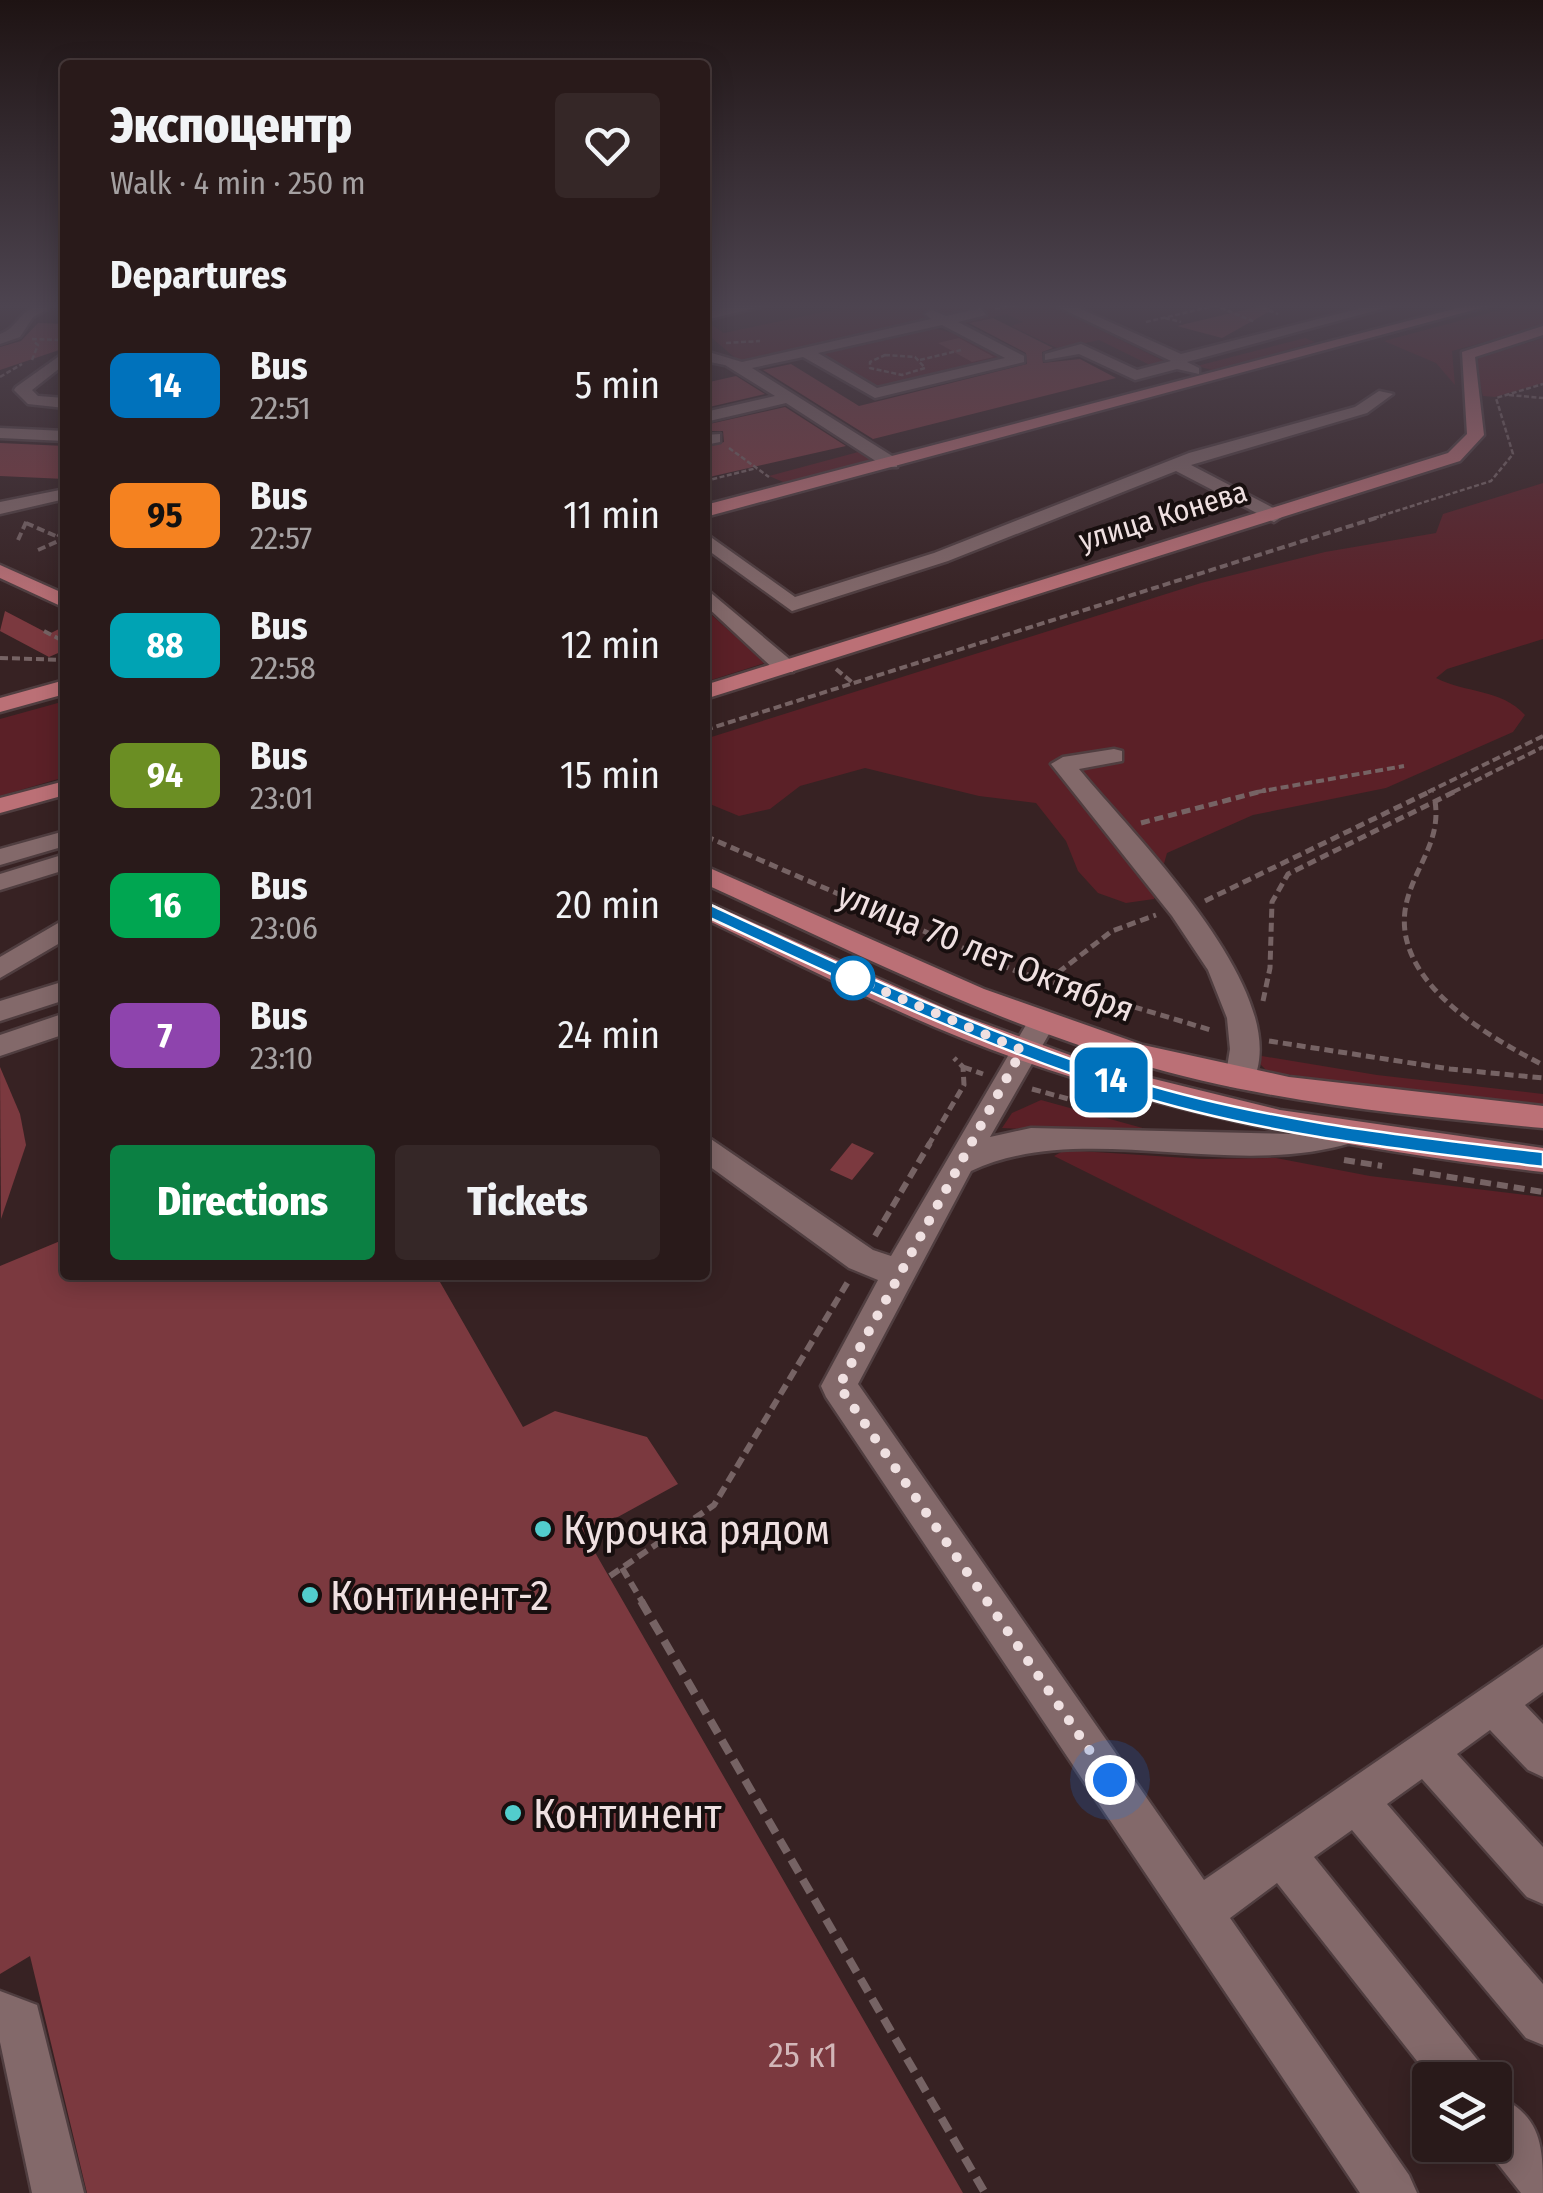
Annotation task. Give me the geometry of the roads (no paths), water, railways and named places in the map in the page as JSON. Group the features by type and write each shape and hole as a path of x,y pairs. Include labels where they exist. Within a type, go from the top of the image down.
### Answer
{"main road":[{"path":"710,510 1100,407"},
{"name":"улица Конева","path":"710,690 1454,458 1476,435 1473,407"},
{"path":"0,552 60,580"},
{"path":"0,571 60,600"},
{"path":"0,705 60,689"},
{"path":"0,806 60,789"},
{"name":"улица 70 лет Октября","path":"710,876 1116,1048 1240,1080 1334,1096 1543,1118"},
{"name":"улица 70 лет Октября","path":"710,911 926,1012 1022,1050 1131,1086 1340,1135 1543,1160"}],"street":[{"path":"710,427 762,418 759,407"},
{"path":"778,407 772,412 779,421"},
{"path":"803,407 891,463"},
{"path":"814,414 843,407"},
{"path":"710,543 792,605 941,557 1180,466 1194,457 1365,407"},
{"path":"710,427 728,422 744,430"},
{"path":"0,433 60,436"},
{"path":"1180,466 1274,516"},
{"path":"6,513 38,499 60,495"},
{"path":"38,499 60,503"},
{"path":"710,598 785,666"},
{"path":"1114,756 1063,764 1179,912 1235,996 1245,1032 1240,1080"},
{"path":"0,857 60,839"},
{"path":"0,882 60,864"},
{"path":"0,968 60,931"},
{"path":"0,1011 60,992"},
{"path":"1043,1020 959,1163 839,1386 1391,2193"},
{"path":"0,1046 60,1026"},
{"path":"959,1163 992,1148 1031,1139 1294,1146 1340,1135"},
{"path":"710,1151 862,1258 898,1273"},
{"path":"1200,1911 1543,1667"},
{"path":"1493,1702 1543,1755"},
{"path":"1426,1751 1543,1880"},
{"path":"1355,1800 1543,2021"},
{"path":"1282,1853 1449,2062"},
{"path":"0,2015 20,2022 58,2193"},
{"path":"1512,2141 1543,2180"}],"place":[{"name":"Курочка рядом","path":"543,1529"},
{"name":"Континент-2","path":"310,1595"},
{"name":"Континент","path":"513,1813"}]}
